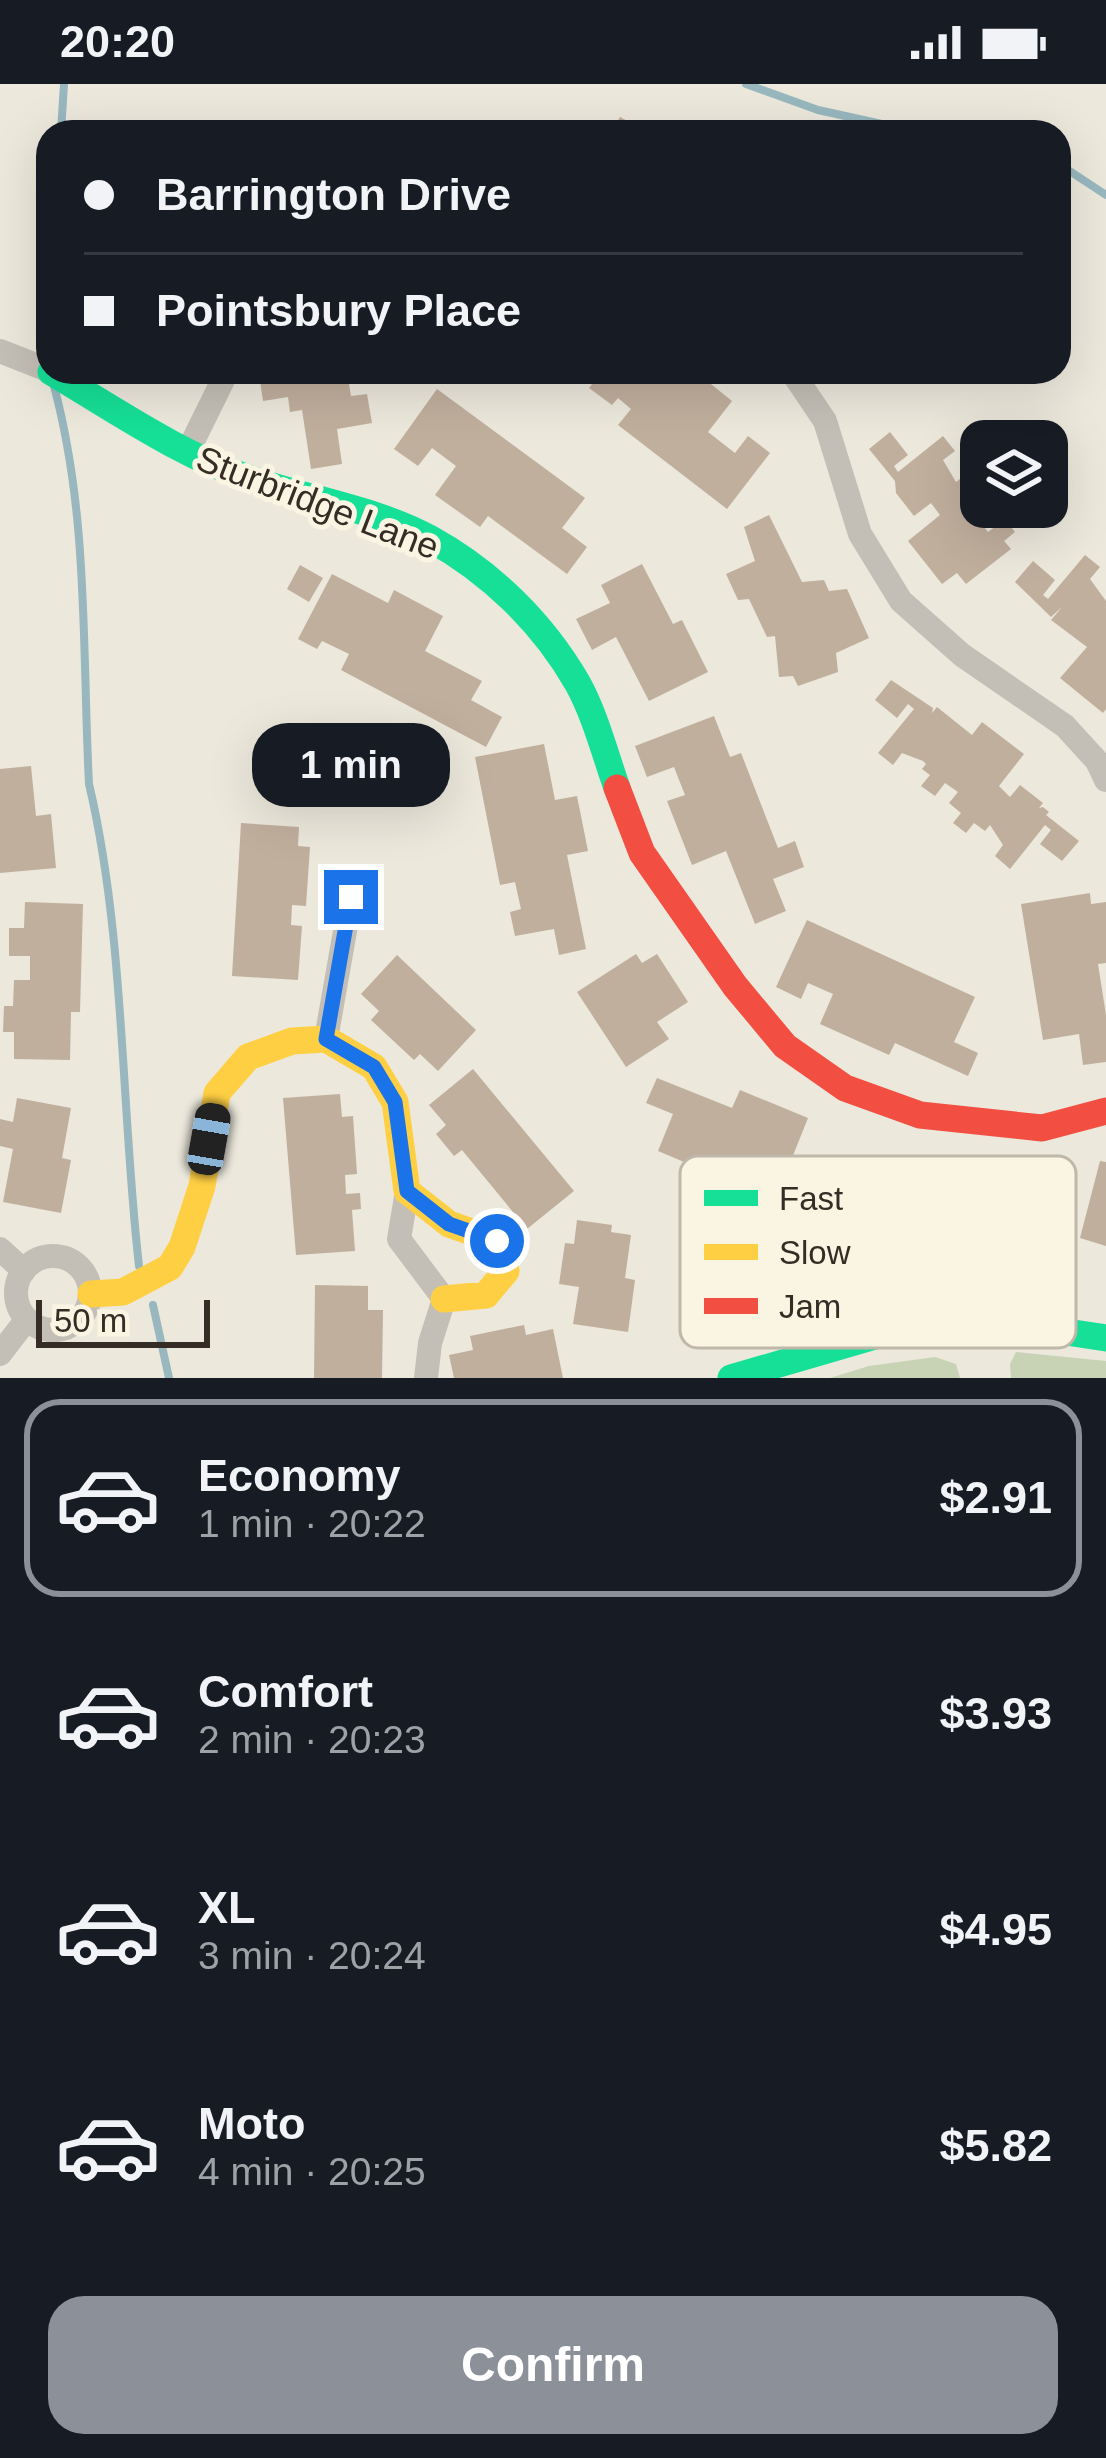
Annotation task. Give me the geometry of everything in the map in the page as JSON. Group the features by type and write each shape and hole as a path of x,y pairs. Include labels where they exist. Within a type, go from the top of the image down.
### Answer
{"street":[{"name":"Sturbridge Lane","path":"0,351 36,365"},
{"name":"Sturbridge Lane","path":"72,384 187,453 252,480 427,537 491,580 542,628 580,688 642,854 735,986 785,1046 845,1088 920,1114 1042,1128 1106,1111"},
{"path":"187,453 221,384"},
{"path":"800,384 824,422 860,534 901,602 962,655 1065,726 1097,760 1106,780"},
{"path":"326,1039 351,897"},
{"path":"91,1294 123,1292 170,1267 182,1247 202,1186 217,1093 248,1057 292,1041 326,1039 374,1067 395,1102 407,1191 400,1239 445,1299"},
{"path":"407,1191 449,1224 497,1241 506,1271 486,1294 445,1299"},
{"path":"0,1249 24,1271"},
{"path":"48,1256 70,1260 86,1275 91,1294 87,1308 71,1325 48,1329 27,1319 16,1298 24,1271 48,1256"},
{"path":"426,1378 430,1342 445,1299"},
{"path":"0,1354 27,1319"},
{"path":"1076,1333 1106,1338"},
{"path":"731,1378 834,1348"}],"green space":[{"path":"1016,1352 1106,1361 1106,1378 1011,1378 1010,1364"},
{"path":"935,1357 956,1364 960,1378 830,1378 869,1366"}],"building":[{"path":"260,384 349,384 351,396 367,394 372,423 337,429 342,464 311,469 302,410 290,412 288,397 263,401"},
{"path":"592,384 711,384 732,401 708,432 735,453 748,436 770,453 727,509 618,425 631,409 618,398 612,405 589,388"},
{"path":"437,389 585,498 562,528 587,547 567,574 488,516 480,527 435,495 456,466 432,448 418,466 394,449"},
{"path":"890,432 908,455 894,466 898,472 943,436 955,451 943,460 956,482 960,479 960,528 988,532 1012,528 1015,532 1004,541 1011,549 966,584 957,573 942,584 908,541 940,515 931,503 914,516 896,493 895,481 869,449"},
{"path":"769,515 802,582 824,580 829,591 847,589 869,638 836,653 838,672 798,686 793,676 779,677 775,636 767,637 749,599 738,600 726,574 755,561 744,527"},
{"path":"1085,555 1100,567 1090,579 1106,601 1103,713 1060,678 1087,647 1051,620 1062,607 1051,617 1015,582 1033,561 1055,580 1043,595 1048,599"},
{"path":"642,564 673,624 682,620 708,672 649,701 616,637 592,650 576,619 610,603 601,585"},
{"path":"300,565 323,578 309,602 287,589"},
{"path":"332,574 388,603 394,590 443,616 425,651 482,681 471,700 502,717 486,747 341,670 349,654 322,641 317,649 298,639"},
{"path":"891,680 933,708 932,713 937,707 972,735 982,722 1024,754 999,786 1010,797 1020,785 1043,803 1039,808 1049,812 1046,815 1079,841 1062,861 1040,844 1051,830 1045,825 1010,869 995,856 1003,845 990,825 985,831 974,823 966,833 953,823 961,813 949,803 958,792 945,783 935,796 921,786 930,775 922,769 923,761 902,753 893,765 878,753 914,709 908,704 897,718 875,700"},
{"path":"714,716 730,757 741,753 778,848 795,841 804,867 773,879 786,911 755,924 726,851 692,865 667,801 685,795 674,767 647,777 635,746"},
{"path":"544,744 555,800 577,796 588,851 567,855 586,949 559,955 554,929 515,936 510,912 521,909 515,882 500,885 475,757"},
{"path":"31,766 36,816 51,814 56,868 0,873 0,769"},
{"path":"241,823 299,827 298,846 310,847 306,906 292,905 291,925 302,926 298,980 232,976"},
{"path":"1090,893 1091,904 1106,902 1106,963 1098,964 1106,1015 1106,1062 1083,1065 1079,1034 1043,1040 1021,904"},
{"path":"25,902 83,904 80,1012 71,1012 70,1060 14,1059 14,1032 3,1032 4,1006 13,1006 14,980 30,980 30,956 9,956 9,928 24,928"},
{"path":"807,920 975,997 954,1042 978,1053 968,1076 895,1043 889,1055 820,1024 833,994 808,983 801,999 776,987"},
{"path":"636,954 642,963 657,954 688,1002 657,1022 669,1039 626,1067 577,992"},
{"path":"397,955 476,1030 438,1071 420,1054 414,1060 371,1020 379,1011 361,994"},
{"path":"473,1069 574,1191 527,1229 462,1150 454,1156 436,1134 446,1125 429,1105"},
{"path":"657,1078 732,1108 740,1090 808,1118 793,1156 680,1156 680,1160 658,1151 673,1114 646,1103"},
{"path":"340,1094 342,1117 353,1116 357,1174 345,1175 346,1194 360,1193 361,1209 352,1210 355,1251 296,1255 283,1098"},
{"path":"17,1098 71,1108 62,1158 71,1160 61,1213 3,1202 13,1149 0,1146 0,1119 13,1122"},
{"path":"1100,1161 1106,1162 1106,1246 1080,1238"},
{"path":"577,1220 612,1225 611,1232 631,1235 625,1278 635,1280 628,1332 573,1324 579,1287 559,1284 565,1243 574,1244"},
{"path":"315,1285 368,1286 368,1310 383,1310 382,1378 314,1378"},
{"path":"524,1325 526,1335 553,1329 563,1378 454,1378 449,1355 473,1350 470,1336"}],"waterway":[{"path":"62,120 64,84"},
{"path":"746,84 818,110 863,120"},
{"path":"1071,172 1106,195"},
{"path":"54,386 79,534 89,784 116,962 139,1266"},
{"path":"153,1305 169,1378"}],"traffic: fast":[{"path":"71,384 201,458 254,480 408,528 474,567 532,620 564,662 590,709 617,788"},
{"path":"1076,1333 1106,1338"},
{"path":"731,1378 834,1348"}],"traffic: slow":[{"path":"91,1294 123,1292 170,1267 182,1247 202,1186 217,1093 248,1057 292,1041 326,1039 374,1067 395,1102 407,1191 449,1224 497,1241 506,1271 486,1295 444,1299"}],"traffic: jam":[{"path":"617,788 642,853 735,986 785,1046 845,1088 920,1115 1042,1128 1106,1111"}],"route":[{"path":"351,897 326,1039 374,1067 395,1102 407,1191 449,1224 497,1241"}]}
